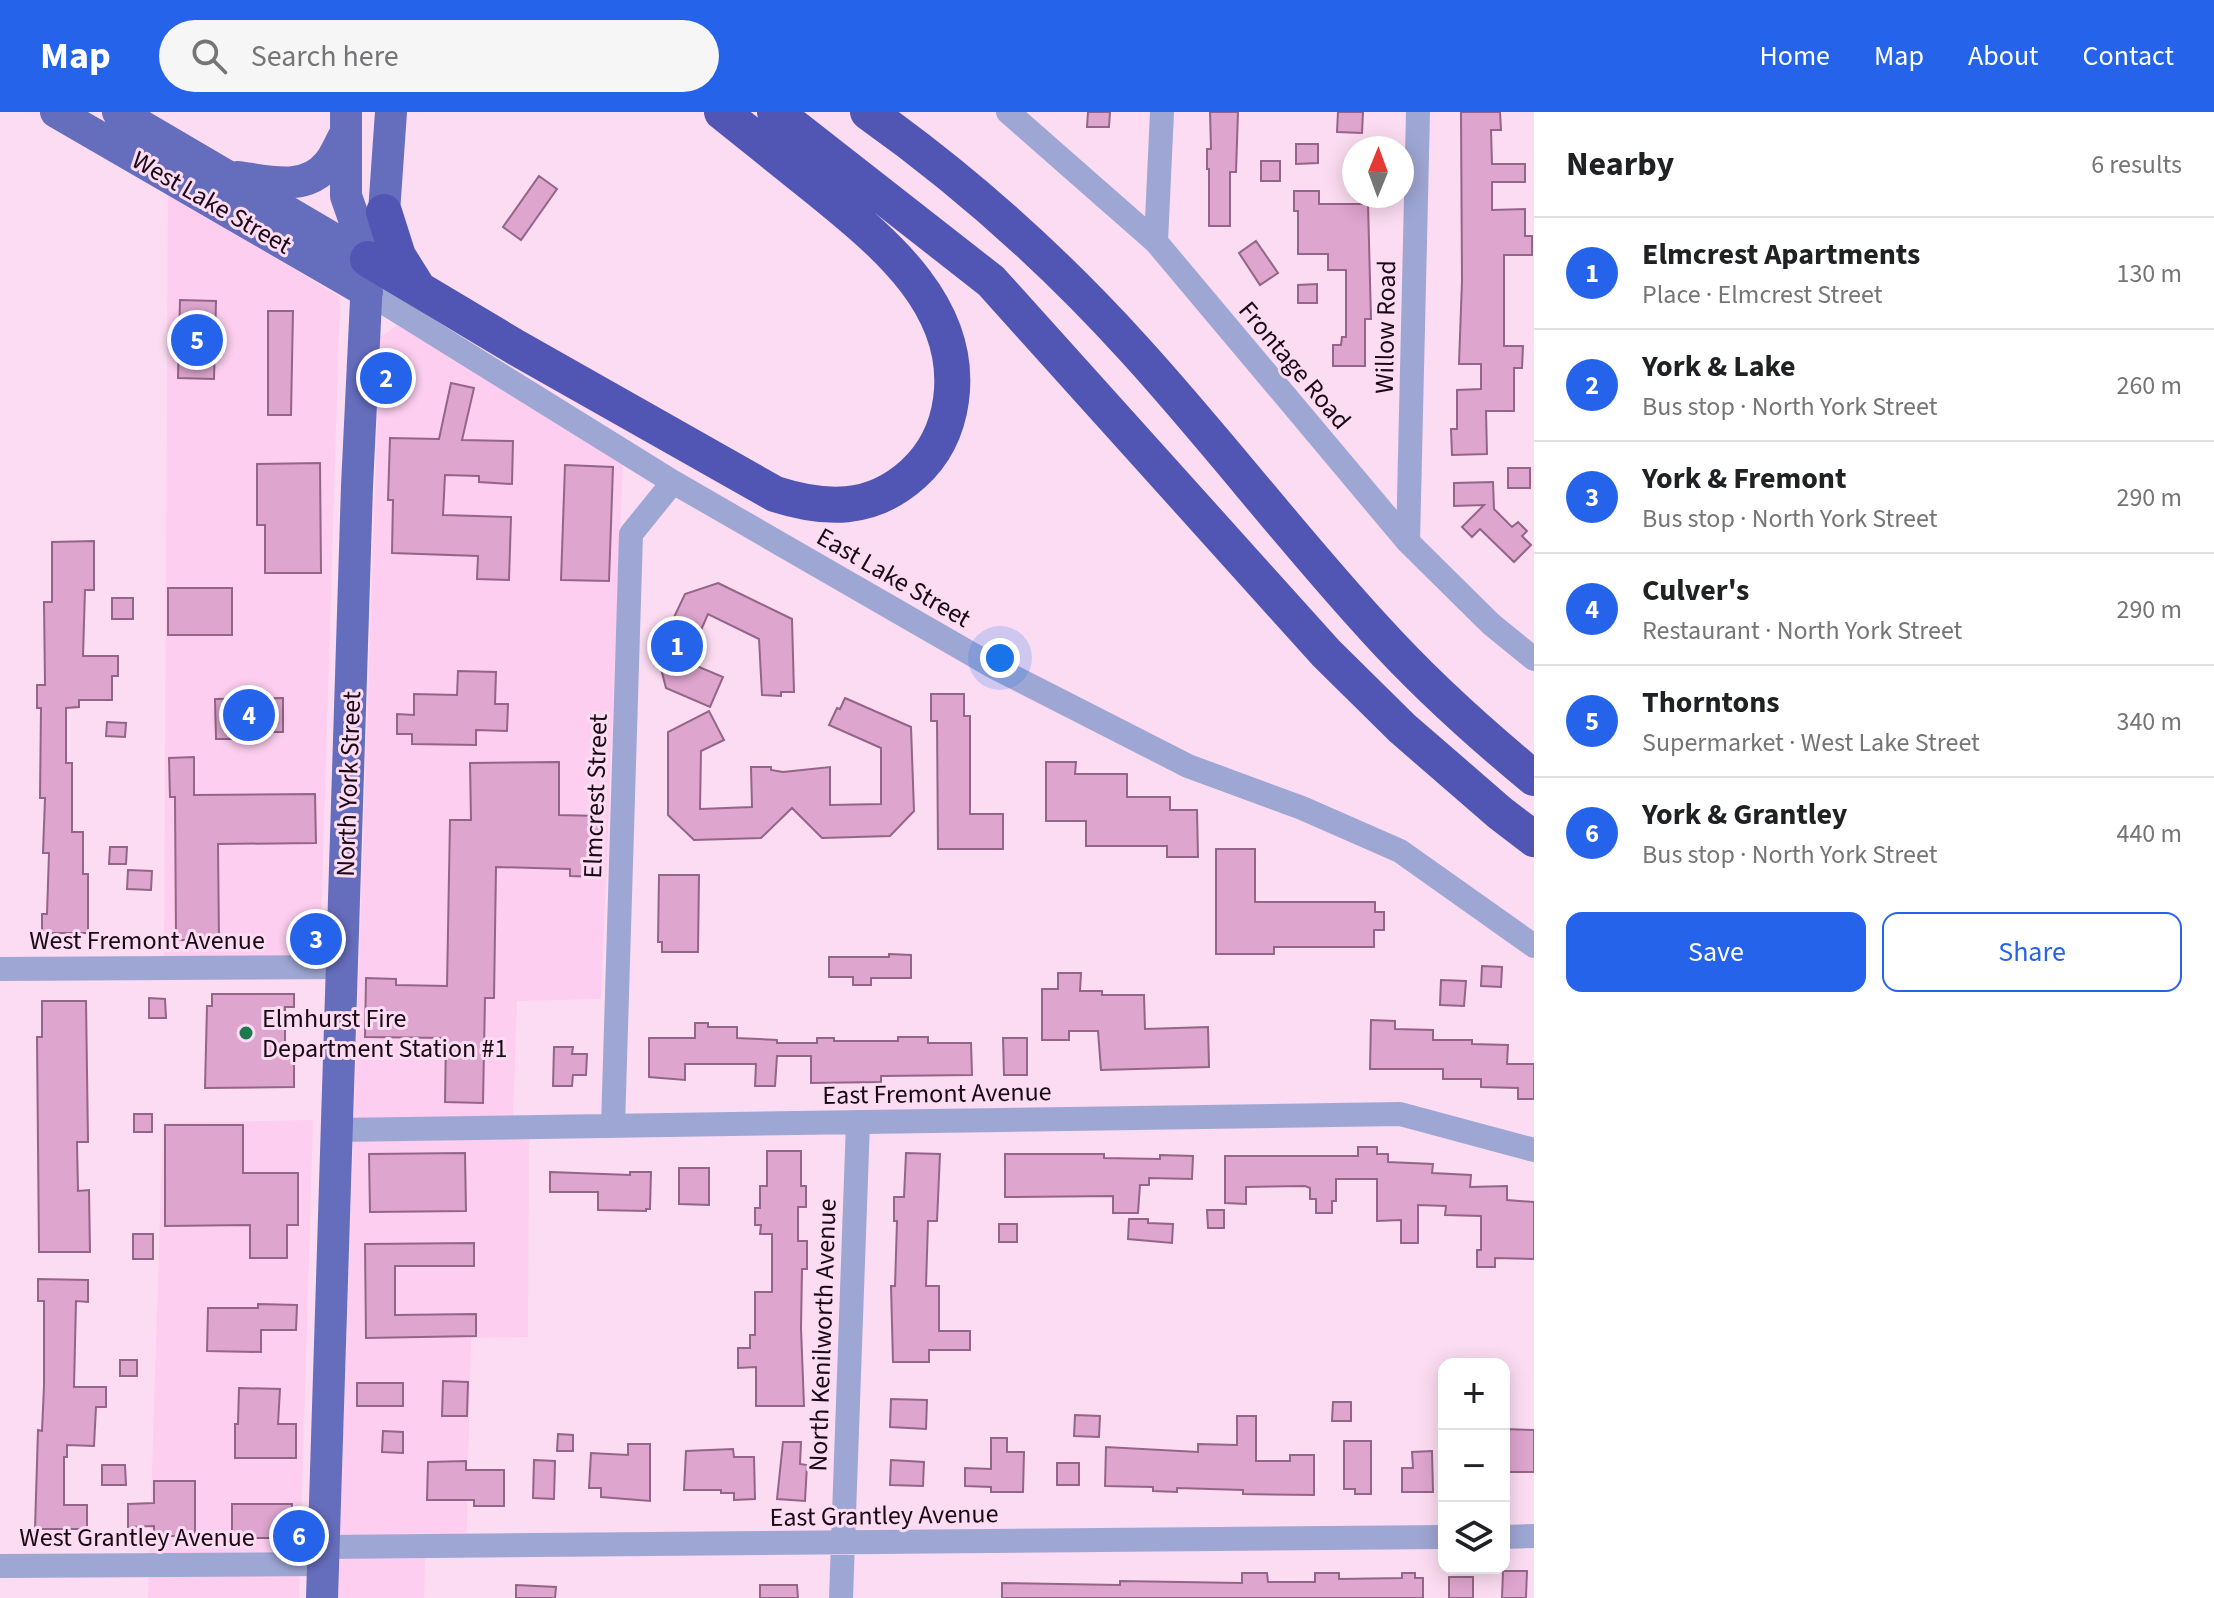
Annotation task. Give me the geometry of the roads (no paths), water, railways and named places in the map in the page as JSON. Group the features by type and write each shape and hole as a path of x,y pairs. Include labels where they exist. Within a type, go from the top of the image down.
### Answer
{"highway":[{"path":"367,275 419,289 775,494 805,503 833,506 858,503 886,493 923,465 944,430 953,383 952,360 944,330 931,304 896,258 853,218 722,112"},
{"path":"775,112 991,281 1326,653 1402,728 1534,839"},
{"path":"868,112 951,176 1035,249 1133,347 1375,629 1482,735 1534,778"},
{"path":"384,212 398,256 419,289"}],"main road":[{"name":"West Lake Street","path":"56,112 367,275"},
{"path":"118,112 215,171 367,275"},
{"name":"North York Street","path":"322,1598 357,486 367,275 384,212 391,112"},
{"name":"North York Street","path":"345,124 346,196 367,275"},
{"path":"215,171 283,183 311,179 328,164 345,124"}],"street":[{"name":"Frontage Road","path":"1008,112 1156,242 1408,542 1491,624 1534,659"},
{"path":"1156,242 1162,112"},
{"name":"Willow Road","path":"1408,542 1418,112"},
{"name":"East Lake Street","path":"367,275 673,482 1033,687 1188,766 1302,808 1400,851 1534,946"},
{"name":"Elmcrest Street","path":"613,1126 631,534 673,482"},
{"name":"West Fremont Avenue","path":"0,969 343,967"},
{"name":"East Fremont Avenue","path":"337,1130 1400,1114 1534,1150"},
{"name":"North Kenilworth Avenue","path":"841,1598 858,1122"},
{"path":"1510,1537 1534,1536"},
{"name":"East Grantley Avenue","path":"323,1556 843,1544 1438,1537"},
{"name":"West Grantley Avenue","path":"0,1566 323,1556"}],"place":[{"name":"Thorntons","path":"197,340"},
{"name":"York & Lake","path":"386,378"},
{"name":"Elmcrest Apartments","path":"677,646"},
{"name":"Culver's","path":"249,715"},
{"name":"York & Fremont","path":"316,939"},
{"name":"Elmhurst Fire Department Station #1","path":"246,1033"},
{"name":"York & Grantley","path":"299,1536"}]}
